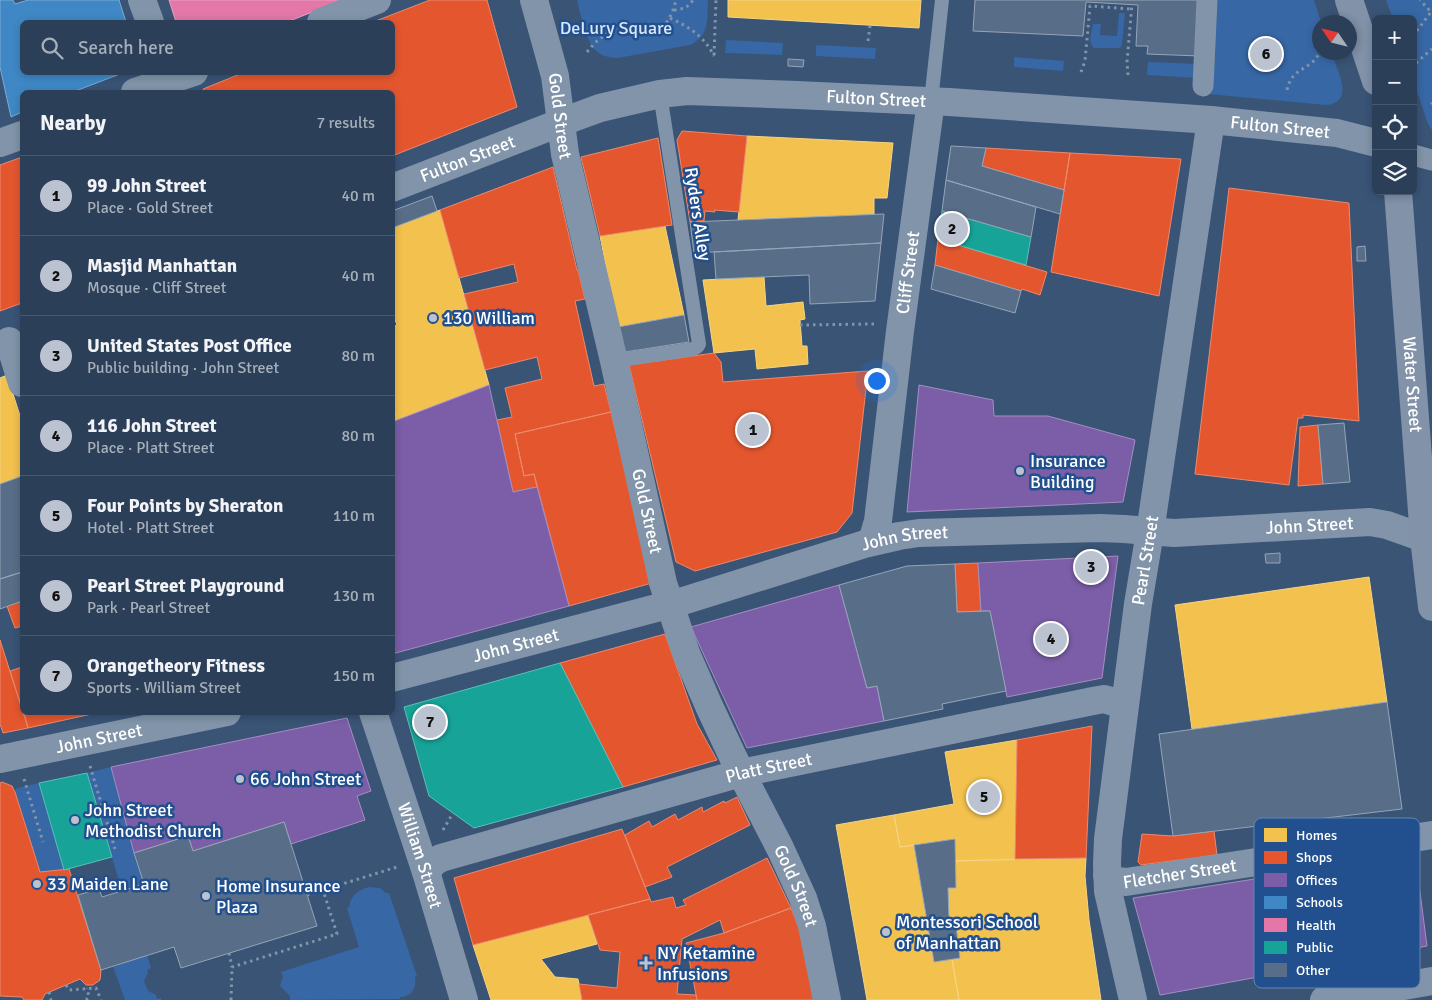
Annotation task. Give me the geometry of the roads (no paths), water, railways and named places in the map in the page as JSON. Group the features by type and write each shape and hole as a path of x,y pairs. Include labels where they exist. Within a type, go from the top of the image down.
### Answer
{"main road":[{"path":"1350,0 1372,69"},
{"name":"Water Street","path":"1398,195 1428,539 1432,607"}],"street":[{"path":"142,0 149,20"},
{"path":"326,20 377,0"},
{"name":"Gold Street","path":"534,0 555,76 565,154 614,361 658,563 670,604 686,653 741,773 780,848 803,898 812,926 827,1000"},
{"path":"1202,86 1207,0"},
{"path":"142,90 177,80"},
{"name":"Fulton Street","path":"395,187 600,108 660,94 712,91 931,102 1211,120 1337,133 1372,142"},
{"name":"Cliff Street","path":"868,544 873,538 878,521 898,349 931,102"},
{"name":"Pearl Street","path":"1133,1000 1108,892 1108,839 1138,604 1211,120"},
{"path":"0,144 20,136"},
{"path":"1417,156 1432,160"},
{"path":"11,340 20,375"},
{"name":"John Street","path":"395,677 670,604 868,544 919,533 1100,528 1174,533 1370,522 1428,539"},
{"name":"Platt Street","path":"426,872 434,862 441,858 741,773 1104,699 1124,705"},
{"name":"John Street","path":"0,759 131,722 198,715"},
{"name":"William Street","path":"374,715 426,872 464,1000"},
{"name":"Fletcher Street","path":"1107,875 1117,881 1126,882 1254,862"},
{"path":"1324,1000 1392,988"}],"lane":[{"name":"Cliff Street","path":"931,102 942,0"},
{"name":"Ryders Alley","path":"614,361 693,349 697,348 699,340 660,94"}],"place":[{"name":"Pearl Street Playground","path":"1266,54"},
{"name":"Masjid Manhattan","path":"952,229"},
{"name":"130 William","path":"433,318"},
{"name":"99 John Street","path":"753,430"},
{"name":"Insurance Building","path":"1020,471"},
{"name":"United States Post Office","path":"1091,567"},
{"name":"116 John Street","path":"1051,639"},
{"name":"Orangetheory Fitness","path":"430,722"},
{"name":"66 John Street","path":"240,779"},
{"name":"Four Points by Sheraton","path":"984,797"},
{"name":"John Street Methodist Church","path":"75,820"},
{"name":"33 Maiden Lane","path":"37,884"},
{"name":"Home Insurance Plaza","path":"206,896"},
{"name":"Montessori School of Manhattan","path":"886,932"},
{"name":"NY Ketamine Infusions","path":"646,963"}],"park label":[{"name":"DeLury Square","path":"616,28"}]}
